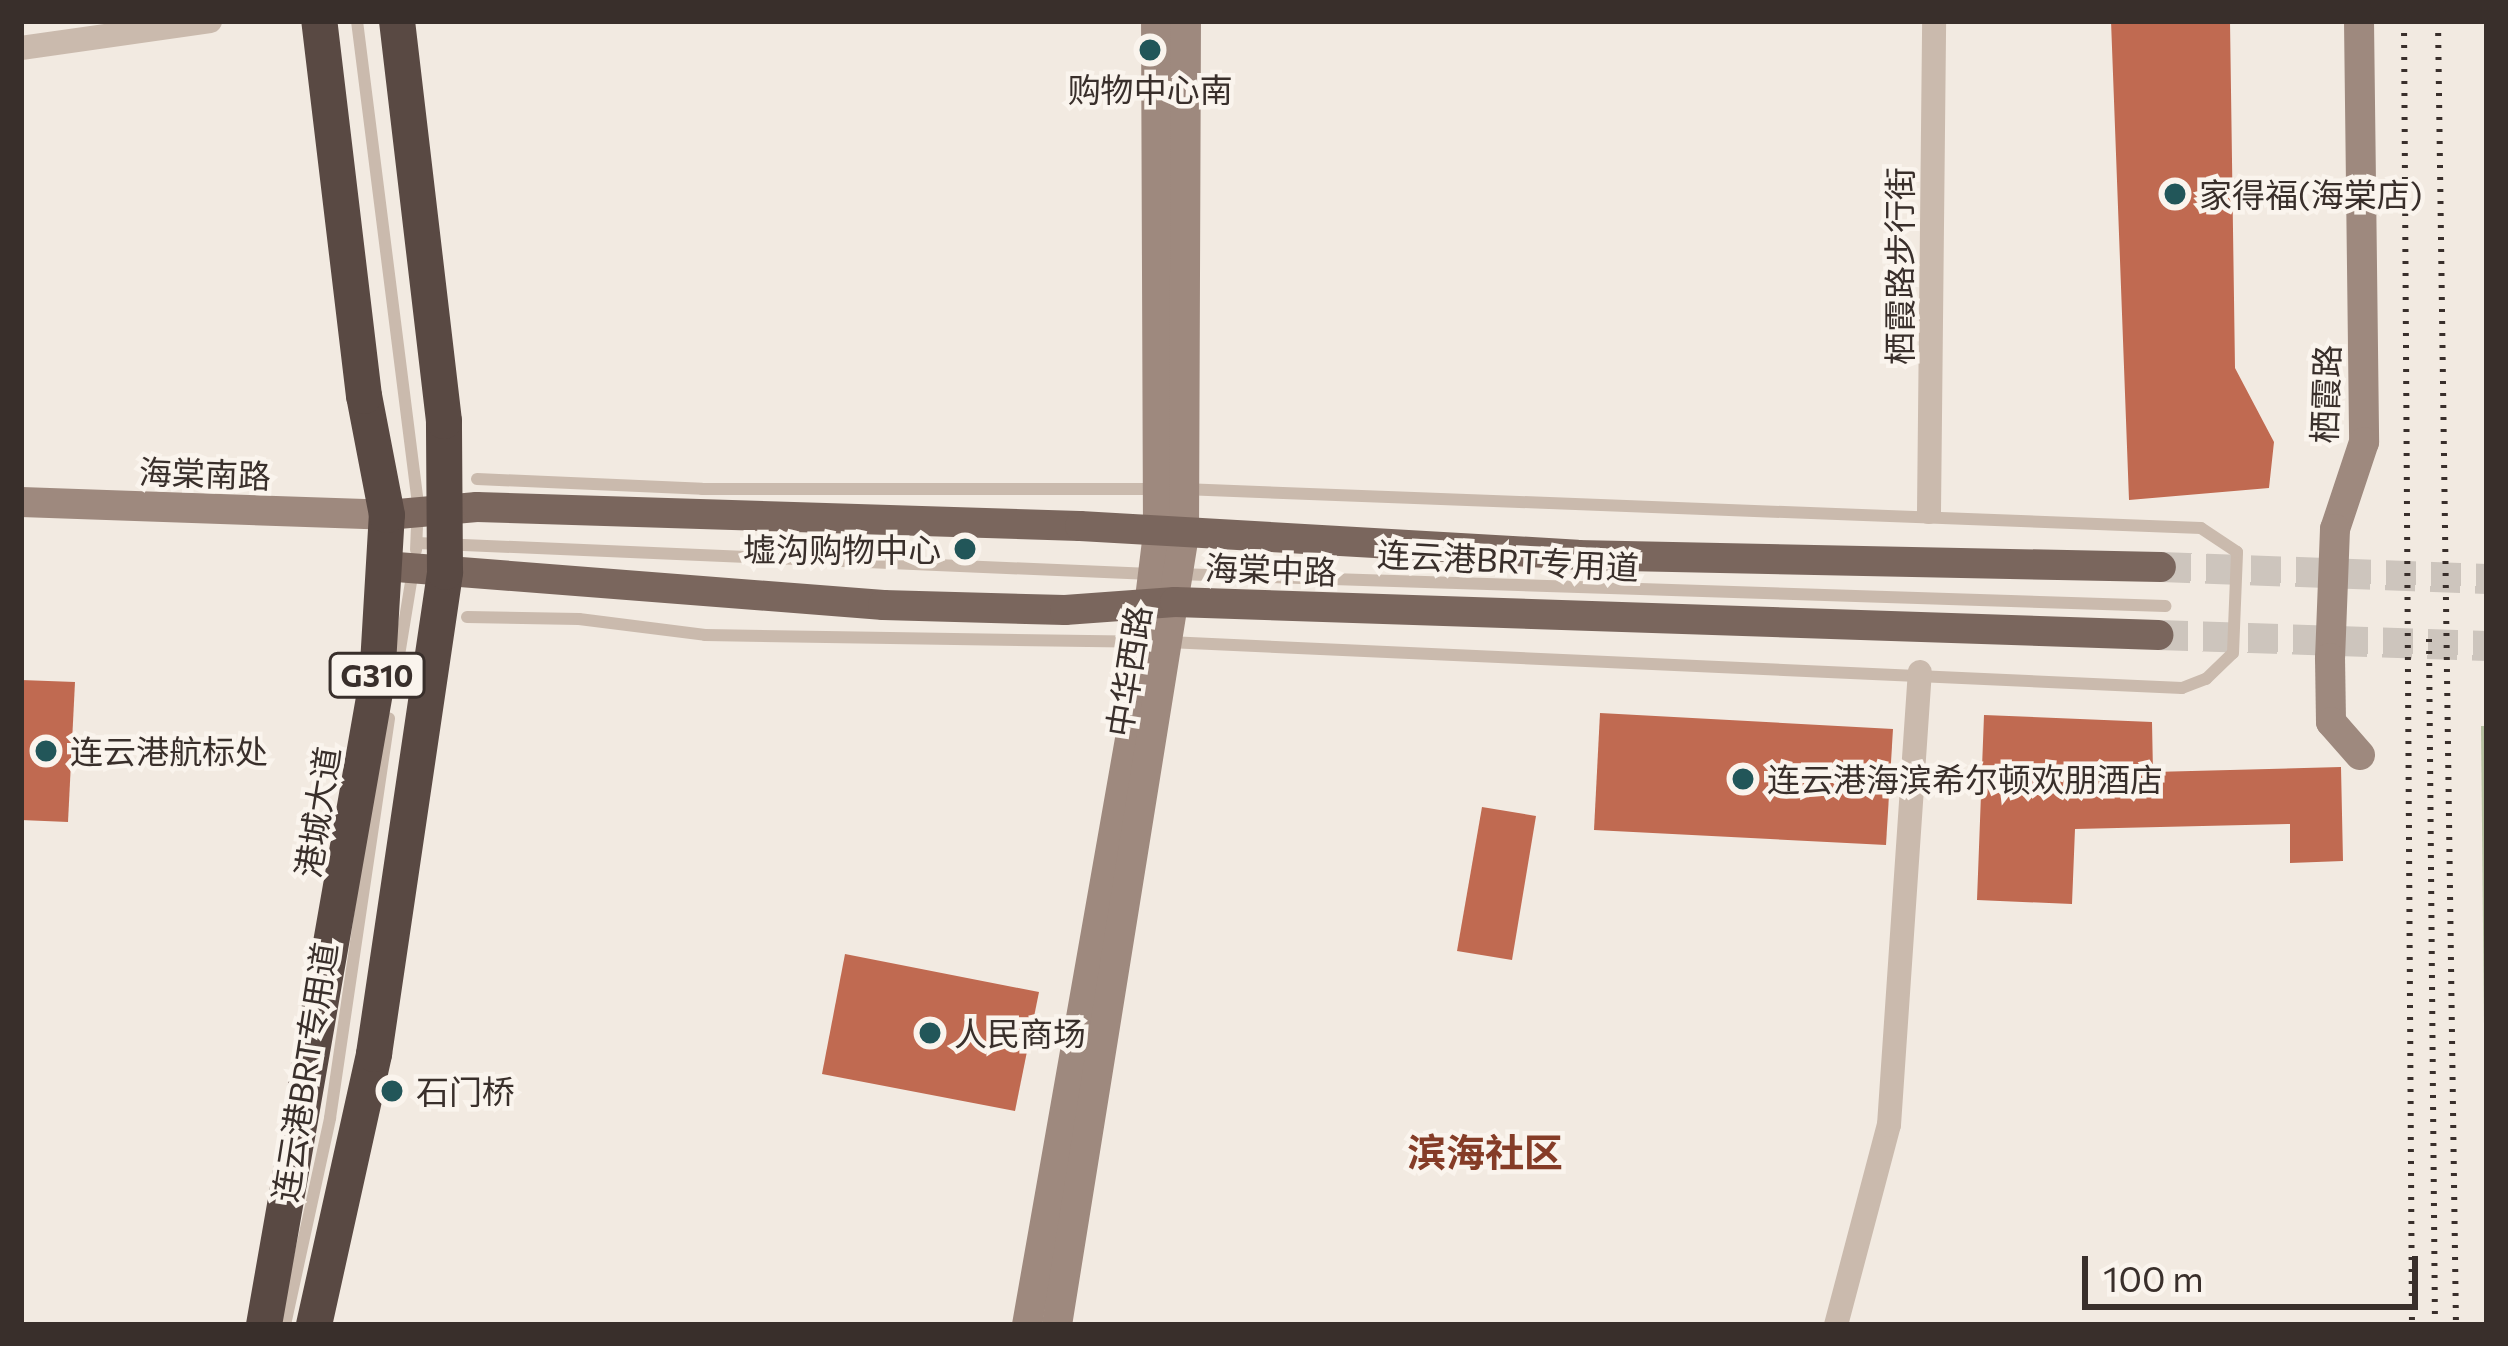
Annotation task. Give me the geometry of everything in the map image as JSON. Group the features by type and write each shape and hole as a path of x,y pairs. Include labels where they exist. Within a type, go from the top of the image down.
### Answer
{"highway":[{"name":"港城大道","path":"314,1325 374,1054 419,541 319,21"},
{"name":"港城大道","path":"264,1325 338,930 377,681 419,541 444,421 397,21"}],"main road":[{"path":"1156,21 1173,489"},
{"name":"中华西路","path":"1057,1325 1171,534 1186,21"},
{"name":"栖霞路","path":"2359,21 2364,442 2335,529 2330,658 2331,722 2360,754"},
{"name":"海棠南路","path":"21,502 419,541"},
{"name":"海棠中路","path":"419,541 1171,534 1576,555 2161,567"},
{"name":"海棠中路","path":"419,541 883,605 1164,589 2162,620"},
{"path":"1027,1325 1156,642"}],"street":[{"path":"21,48 210,21"},
{"name":"栖霞路步行街","path":"1929,512 1934,21"},
{"path":"1836,1325 1889,1125 1920,672"}],"lane":[{"name":"连云港BRT专用道","path":"286,1325 344,1039 419,541 357,21"},
{"path":"466,617 579,620 706,635 1156,642 1920,672 2182,688 2206,679 2233,652 2237,553 2201,528 1929,512 1173,489 702,489 476,479"}],"green space":[{"path":"2481,726 2487,726 2487,1325"}],"building":[{"name":"家得福(海棠店)","path":"2111,21 2230,21 2235,368 2274,442 2269,488 2129,500"},
{"name":"连云港航标处","path":"21,680 75,682 68,822 21,820"},
{"name":"连云港海滨希尔顿欢朋酒店","path":"1600,713 1893,729 1886,845 1594,830"},
{"path":"1984,715 2152,722 2153,772 2341,767 2343,861 2290,863 2290,824 2075,829 2072,904 1977,900"},
{"path":"1482,807 1536,816 1512,960 1457,951"},
{"name":"人民商场","path":"845,954 1039,992 1015,1111 822,1074"}],"tunnel":[{"path":"2161,567 2487,579"},
{"path":"2158,635 2487,646"}],"railway":[{"path":"2404,21 2412,1325"},
{"path":"2438,21 2456,1325"},
{"path":"2429,639 2435,1325"}],"place":[{"name":"购物中心南","path":"1150,50"},
{"name":"家得福(海棠店)","path":"2175,194"},
{"name":"墟沟购物中心","path":"965,549"},
{"name":"连云港航标处","path":"46,751"},
{"name":"连云港海滨希尔顿欢朋酒店","path":"1743,779"},
{"name":"人民商场","path":"930,1033"},
{"name":"石门桥","path":"392,1091"}],"district":[{"name":"滨海社区","path":"1485,1151"}]}
